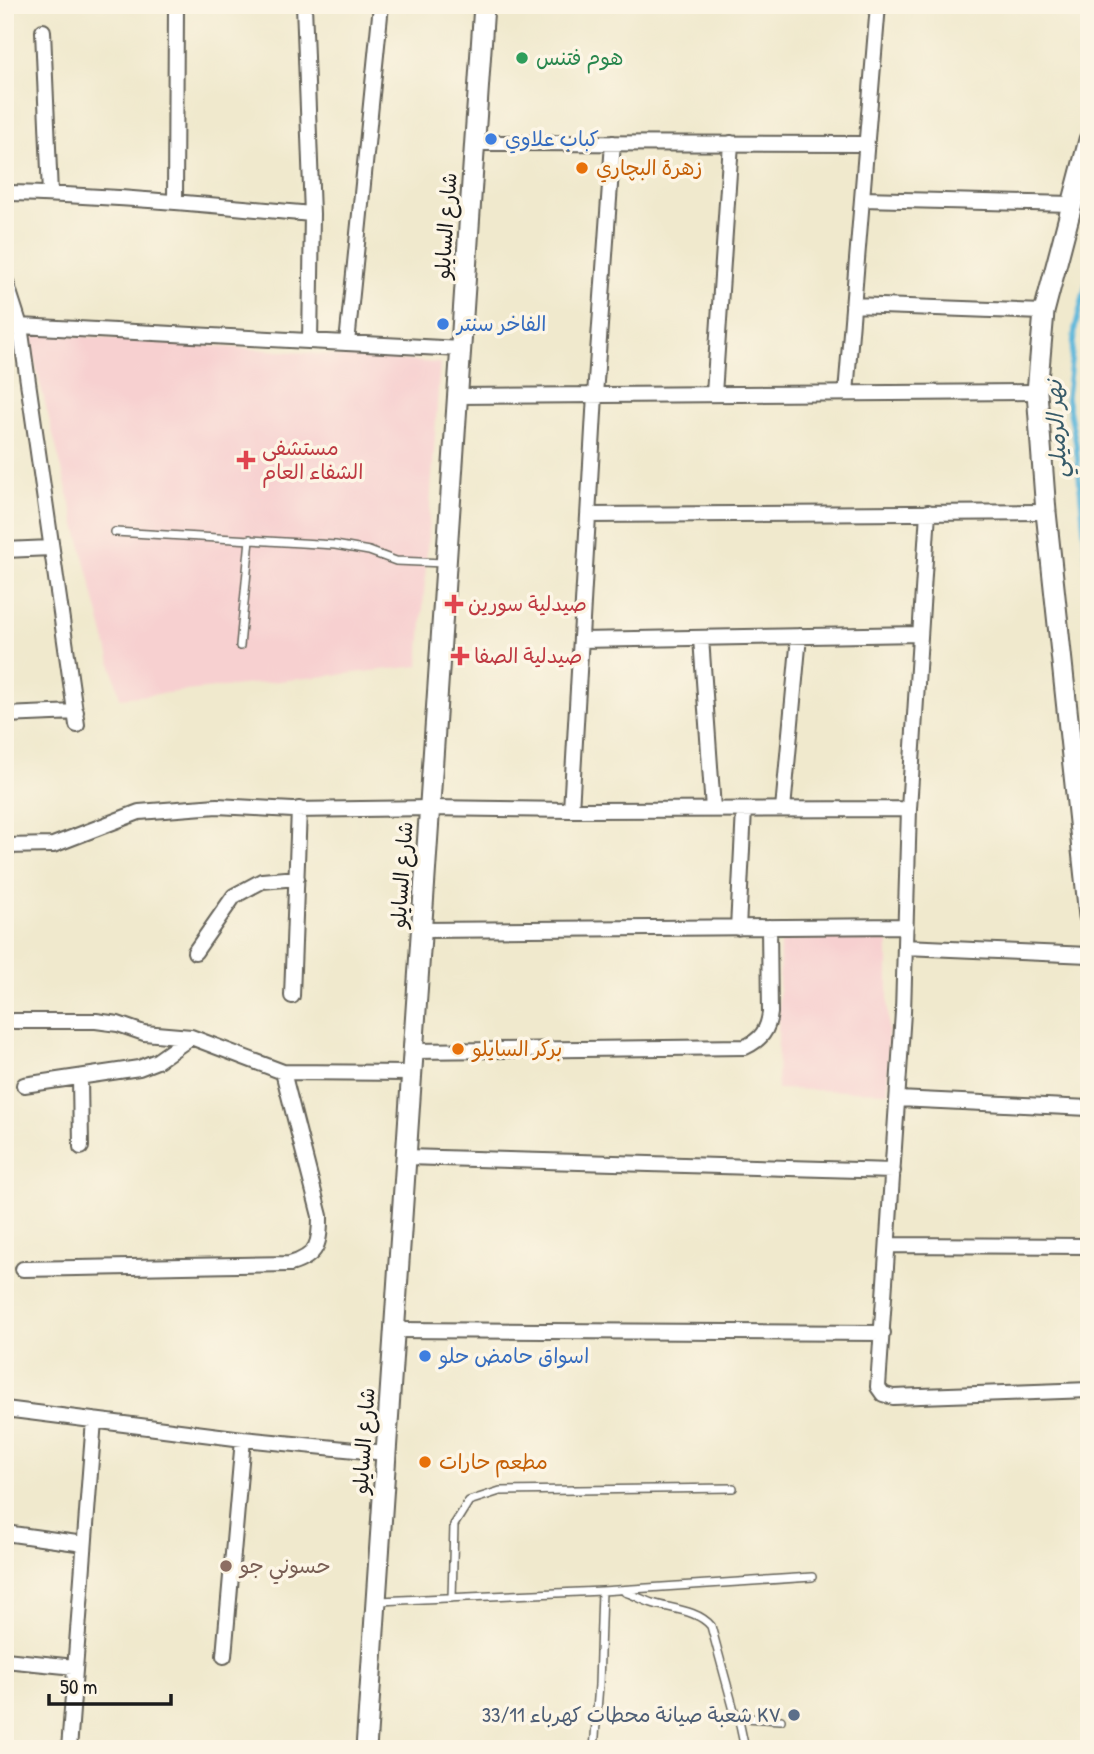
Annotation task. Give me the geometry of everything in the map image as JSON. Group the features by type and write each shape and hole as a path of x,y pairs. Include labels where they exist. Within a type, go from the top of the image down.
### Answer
{"street":[{"path":"175,202 176,5"},
{"path":"304,5 312,214 310,341"},
{"path":"347,343 381,5"},
{"name":"شارع السايلو","path":"366,1749 484,5"},
{"path":"846,393 877,5"},
{"path":"43,31 50,194"},
{"path":"1089,140 1044,313 1037,392 1046,512 1089,916"},
{"path":"475,143 867,144"},
{"path":"571,810 595,395 613,144"},
{"path":"715,394 731,144"},
{"path":"5,194 50,194 175,202 312,214"},
{"path":"862,199 1073,204"},
{"path":"5,279 20,326 76,718 5,715"},
{"path":"853,304 1044,313"},
{"path":"20,326 461,349"},
{"path":"458,396 1037,392"},
{"path":"928,512 909,809 898,1098 878,1387 883,1394 893,1396 1089,1390"},
{"path":"588,515 1046,512"},
{"path":"5,550 51,548"},
{"path":"581,640 920,634"},
{"path":"783,810 799,636"},
{"path":"701,638 713,810"},
{"path":"5,846 53,845 139,812 217,806 299,809 909,809"},
{"path":"292,996 299,809"},
{"path":"738,928 744,810"},
{"path":"195,952 234,896 262,881 296,878"},
{"path":"421,930 906,926"},
{"path":"413,1051 745,1047 755,1043 769,1024 769,927"},
{"path":"905,947 1089,955"},
{"path":"14,1021 96,1021 118,1024 144,1033 191,1037 283,1072 412,1073"},
{"path":"24,1085 139,1068 157,1061 191,1037"},
{"path":"23,1269 290,1264 304,1260 316,1248 320,1236 320,1216 283,1072"},
{"path":"80,1077 81,1147"},
{"path":"898,1098 1089,1108"},
{"path":"406,1157 893,1171"},
{"path":"888,1245 1089,1246"},
{"path":"394,1330 883,1334"},
{"path":"5,1409 243,1439 386,1453"},
{"path":"69,1749 94,1420"},
{"path":"225,1656 243,1439"},
{"path":"5,1533 84,1544"},
{"path":"5,1660 75,1667"}],"lane":[{"path":"115,532 335,545 369,551 396,561 446,563"},
{"path":"240,646 250,540"},
{"path":"452,1598 454,1525 470,1501 500,1491 733,1488"},
{"path":"376,1602 622,1590 811,1577"},
{"path":"622,1590 707,1621 711,1626 745,1749"},
{"path":"594,1749 602,1591"},
{"path":"738,1716 782,1720"}],"shaded area":[{"name":"مستشفى الشفاء العام","path":"27,332 440,363 419,666 120,698"},
{"path":"780,936 888,937 888,1092 777,1089"}],"waterway":[{"name":"نهر الرميلي","path":"1089,273 1075,328 1067,397 1076,444 1089,585"}],"place":[{"name":"هوم فتنس","path":"522,58"},
{"name":"كباب علاوي","path":"491,139"},
{"name":"زهرة البچاري","path":"582,168"},
{"name":"الفاخر سنتر","path":"443,324"},
{"name":"مستشفى الشفاء العام","path":"246,460"},
{"name":"صيدلية سورين","path":"454,604"},
{"name":"صيدلية الصفا","path":"460,656"},
{"name":"بركر السايلو","path":"458,1049"},
{"name":"اسواق حامض حلو","path":"425,1356"},
{"name":"مطعم حارات","path":"425,1462"},
{"name":"حسوني جو","path":"226,1566"},
{"name":"شعبة صيانة محطات كهرباء 33/11 KV","path":"794,1715"}]}
